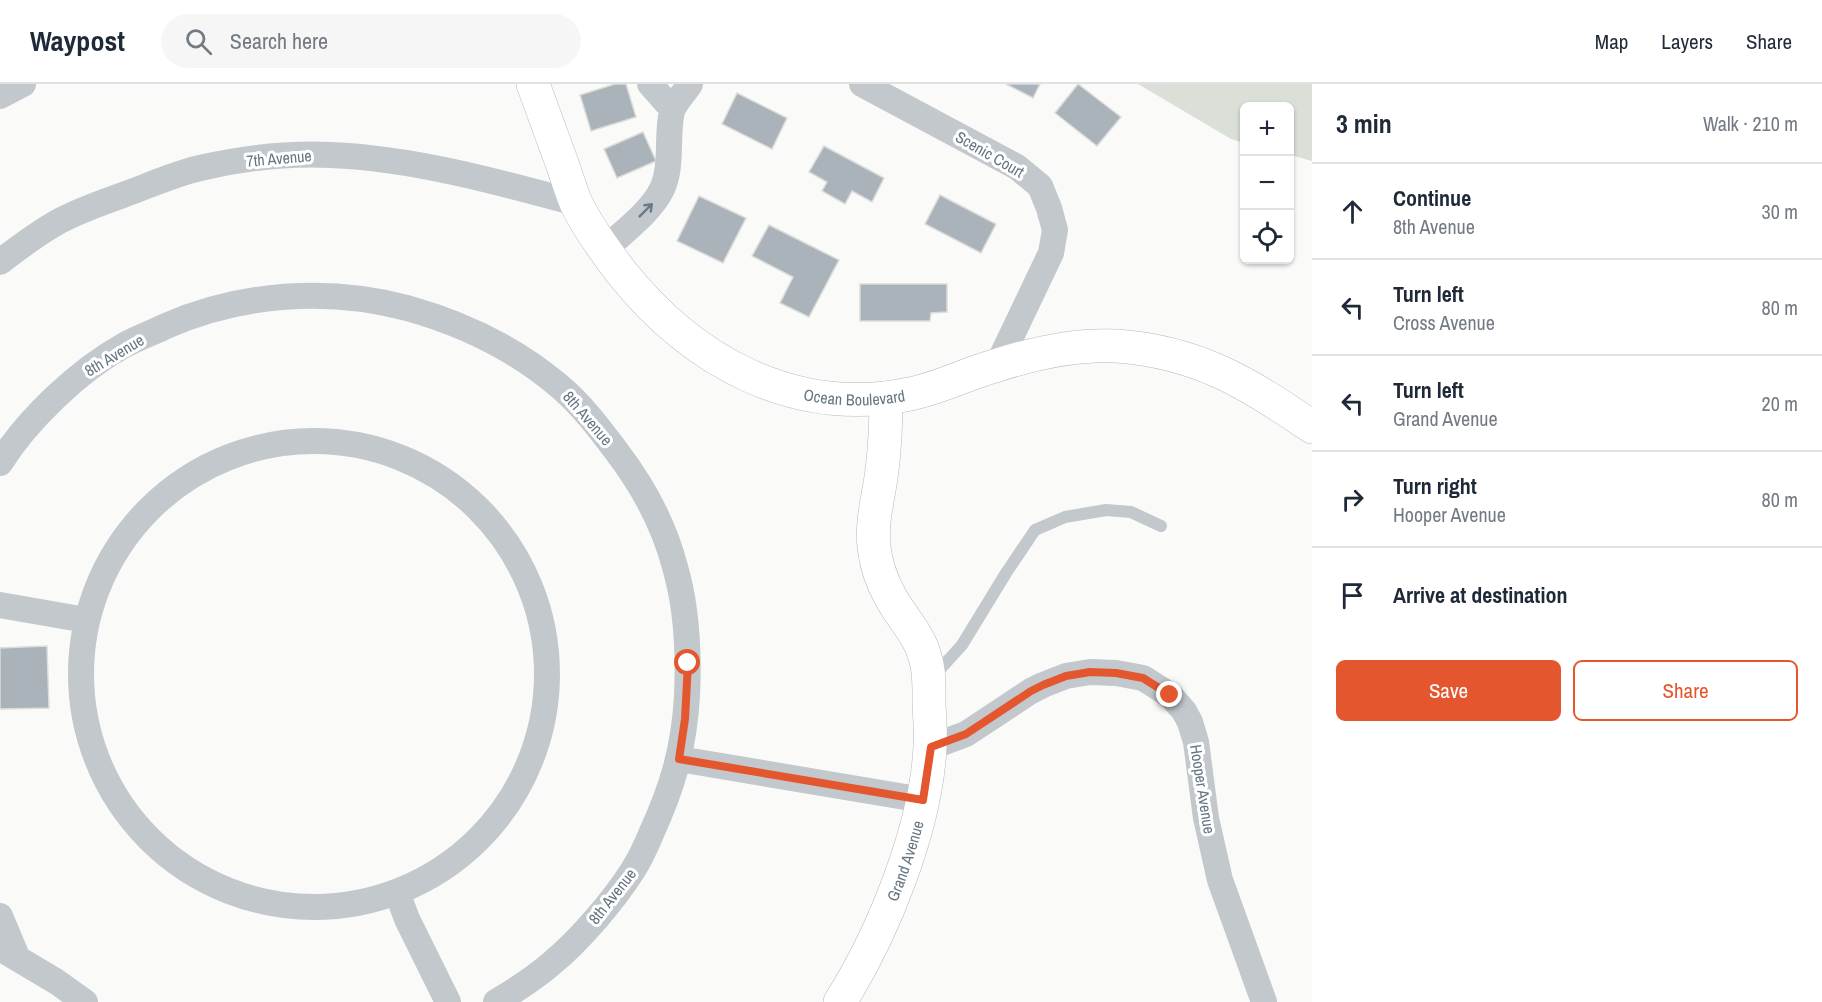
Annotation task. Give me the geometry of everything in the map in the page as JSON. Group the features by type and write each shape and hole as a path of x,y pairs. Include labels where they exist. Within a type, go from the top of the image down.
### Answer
{"street":[{"path":"0,96 23,84"},
{"name":"Ocean Boulevard","path":"533,84 576,203 604,250 636,289 674,328 697,346 740,371 786,390 809,396 840,399 886,398 912,393 998,364 1052,351 1116,346 1152,350 1212,367 1265,395 1312,427"},
{"path":"650,84 672,109"},
{"path":"604,250 649,208 661,191 667,176 672,109 690,84"},
{"name":"Scenic Court","path":"862,84 1017,167 1040,186 1050,208 1055,230 1051,253 998,364"},
{"name":"7th Avenue","path":"0,262 57,223 90,207 140,188 199,168 294,155 332,155 375,159 502,183 576,203"},
{"name":"8th Avenue","path":"0,463 10,447 51,401 88,368 123,346 177,321 211,309 282,297 350,297 426,313 465,328 535,367 579,405 597,425 633,474 657,516 675,567 685,619 688,663 685,719 679,759 662,811 640,857 612,900 554,962 496,1002"},
{"name":"Grand Avenue","path":"840,1002 878,931 904,867 923,800 931,747 925,656 913,630 891,599 882,581 874,548 873,527 882,472 886,398"},
{"path":"312,441 343,443 373,449 431,472 457,490 480,510 500,534 517,560 531,588 541,620 547,653 548,687 543,720 534,752 521,783 503,812 481,838 447,866 428,878 397,892 365,902 331,907 298,907 264,903 211,884 172,860 147,838 125,812 107,784 93,753 84,721 80,687 80,654 86,620 95,591 108,562 124,536 167,492 193,474 231,456 281,443 312,441"},
{"path":"0,605 86,620"},
{"name":"Hooper Avenue","path":"931,747 966,734 1031,691 1066,676 1090,672 1116,673 1143,678 1170,695 1190,722 1196,742 1206,818 1221,880 1264,1002"},
{"path":"679,759 923,800"},
{"path":"397,892 407,919 448,1002"},
{"path":"0,916 9,953 85,1002"}],"lane":[{"path":"928,682 962,645 1035,530 1065,517 1106,510 1131,512 1161,526"}],"shaded area":[{"path":"1138,84 1312,84 1312,161 1294,156 1294,102 1240,102 1240,142 1231,139"}],"building":[{"path":"615,84 626,84 636,117 591,131 580,95"},
{"path":"1006,84 1040,84 1033,98"},
{"path":"1078,84 1121,117 1097,146 1055,113"},
{"path":"737,93 787,118 772,149 722,124"},
{"path":"643,132 656,161 617,178 604,149"},
{"path":"824,146 884,178 872,202 852,191 845,204 822,191 827,182 809,172"},
{"path":"940,195 996,224 981,253 925,224"},
{"path":"699,196 746,218 723,263 677,241"},
{"path":"769,225 839,260 809,317 780,303 793,277 752,256"},
{"path":"860,284 947,284 947,312 931,313 930,321 860,321"},
{"path":"47,646 49,708 0,709 0,648"}],"route":[{"path":"688,663 685,719 679,759 923,800 931,747 966,734 1043,685 1066,676 1090,672 1116,673 1143,678 1170,695"}]}
